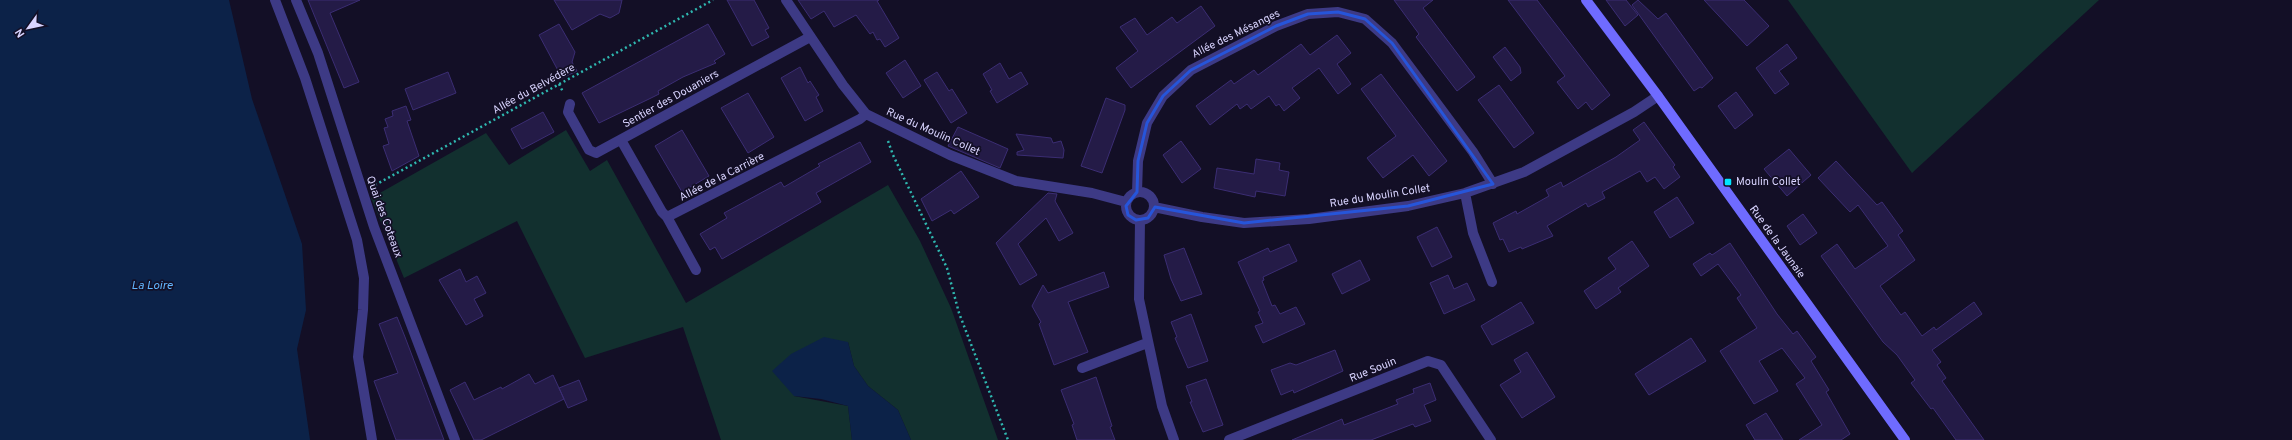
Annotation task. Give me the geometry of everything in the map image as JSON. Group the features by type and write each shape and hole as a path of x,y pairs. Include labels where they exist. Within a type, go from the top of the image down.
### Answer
{"main road":[{"name":"Rue de la Jaunaie","path":"1586,0 1658,96 1905,440"}],"street":[{"path":"275,0 305,78 357,240 364,278 363,310 358,357 372,440"},
{"name":"Quai des Coteaux","path":"296,0 318,53 362,192 455,440"},
{"name":"Rue du Moulin Collet","path":"786,0 810,37 866,114 882,123 950,154 1016,181 1092,193 1126,202"},
{"name":"Allée des Mésanges","path":"1137,192 1138,161 1147,123 1162,96 1191,70 1276,26 1308,14 1338,12 1365,19 1392,43 1473,152 1493,184"},
{"name":"Sentier des Douaniers","path":"570,104 568,112 589,150 596,153 810,37"},
{"name":"Rue du Moulin Collet","path":"1154,207 1202,217 1244,223 1309,219 1408,206 1465,193 1524,172 1634,112 1658,96"},
{"name":"Allée de la Carrière","path":"667,217 853,123 866,114"},
{"path":"621,140 662,212 667,217 696,270"},
{"path":"1137,192 1149,195 1154,207 1148,218 1140,220 1128,214 1126,202 1132,194 1137,192"},
{"path":"1465,193 1474,232 1492,282"},
{"path":"1140,220 1139,299 1147,343 1162,406 1174,440"},
{"path":"1082,368 1147,343"},
{"name":"Rue Souin","path":"1230,440 1428,361 1440,365 1491,440"}],"path":[{"name":"Allée du Belvédère","path":"362,192 713,0"},
{"path":"882,123 893,155 930,231 946,268 959,313 1008,440"}],"highlighted area":[{"path":"1338,12 1365,19 1392,43 1493,184 1408,206 1244,223 1155,207 1148,218 1136,220 1128,215 1126,206 1137,192 1138,161 1147,123 1163,96 1191,70 1276,26 1308,14"}],"green space":[{"path":"1788,0 2099,0 1912,173"},
{"path":"566,130 590,171 607,160 686,303 888,185 920,241 951,308 998,440 911,440 898,410 868,386 854,366 848,342 794,396 848,406 852,440 721,440 683,327 585,358 517,221 404,278 371,198 486,133 509,165"}],"water":[{"name":"La Loire","path":"0,0 229,0 252,99 302,244 306,310 297,349 310,440 0,440"},
{"path":"824,337 848,342 854,366 868,386 898,410 911,440 852,440 848,406 821,399 794,396 772,371 791,354"}],"building":[{"path":"308,0 360,0 330,13 359,82 344,88"},
{"path":"554,0 622,0 619,13 610,18 600,14 572,30"},
{"path":"727,0 754,0 769,28 765,30 769,37 752,46"},
{"path":"798,0 879,0 877,1 899,38 885,47 880,39 877,40 873,32 870,34 856,15 834,27 824,11 811,19"},
{"path":"1394,0 1433,0 1423,8 1475,77 1457,91 1416,37 1419,34"},
{"path":"1508,0 1537,0 1610,95 1592,110 1586,102 1578,109 1557,82 1565,76"},
{"path":"1606,0 1626,0 1638,15 1625,26"},
{"path":"1638,0 1658,19 1666,13 1713,78 1702,88 1700,87 1694,91 1632,5"},
{"path":"1704,0 1744,0 1769,26 1747,46"},
{"path":"1201,6 1215,26 1131,88 1116,68 1138,51 1120,27 1135,18 1147,35 1172,17 1177,23"},
{"path":"559,24 575,52 572,62 577,71 562,78 539,35"},
{"path":"708,24 725,54 714,61 716,63 683,77 658,91 659,94 599,123 582,93"},
{"path":"1337,35 1351,53 1337,64 1351,84 1338,94 1319,68 1292,88 1300,98 1284,111 1279,104 1276,106 1269,96 1251,109 1247,104 1240,109 1237,104 1210,125 1196,106 1231,80 1234,84 1254,70 1258,75 1301,44 1310,55"},
{"path":"1787,44 1797,58 1779,71 1789,84 1775,94 1756,68"},
{"path":"1505,47 1520,67 1521,73 1511,81 1493,57"},
{"path":"905,60 921,86 903,98 886,73"},
{"path":"1000,63 1009,79 1021,72 1028,84 997,103 983,74"},
{"path":"800,67 808,83 810,81 819,95 816,97 823,111 805,121 781,78"},
{"path":"448,72 456,93 413,110 405,89"},
{"path":"937,72 949,91 952,89 967,113 951,123 924,80"},
{"path":"1381,74 1447,161 1429,176 1413,155 1383,178 1367,158 1396,136 1361,89"},
{"path":"1499,85 1534,133 1514,148 1478,100"},
{"path":"1736,92 1753,115 1735,129 1718,106"},
{"path":"748,93 774,137 748,153 721,108"},
{"path":"1106,98 1125,105 1125,110 1102,173 1081,166"},
{"path":"406,106 411,120 407,121 419,156 392,171 383,146 389,144 384,128 388,127 385,119 393,116 392,111"},
{"path":"543,112 554,132 522,149 511,129"},
{"path":"1644,122 1675,165 1673,167 1680,177 1664,189 1655,177 1647,182 1640,171 1602,192 1605,198 1588,207 1586,203 1547,226 1553,236 1522,249 1521,247 1509,252 1503,239 1500,240 1493,223 1516,211 1517,214 1549,196 1546,190 1561,182 1563,187 1616,157 1640,140 1633,130"},
{"path":"958,127 1008,149 1000,168 948,146"},
{"path":"682,130 709,176 682,192 655,146"},
{"path":"1016,134 1051,138 1053,143 1061,141 1064,150 1063,158 1017,155 1017,152 1024,150"},
{"path":"1181,141 1201,169 1182,183 1163,155"},
{"path":"860,142 871,162 816,193 821,202 722,259 715,247 710,250 700,234 727,218 724,213 781,182 784,187 820,166 818,164"},
{"path":"1789,149 1811,175 1787,196 1764,169"},
{"path":"1256,159 1280,163 1279,170 1289,172 1285,196 1256,191 1255,197 1214,188 1217,168 1254,174"},
{"path":"1836,161 1877,205 1882,202 1903,231 1898,235 1915,260 1880,286 1901,315 1905,312 1922,336 1934,327 1936,330 1974,302 1982,314 1932,350 1941,362 1937,365 1946,378 1942,381 1984,440 1956,440 1933,408 1931,409 1911,383 1915,380 1897,355 1883,342 1821,256 1837,244 1855,269 1888,246 1858,205 1850,212 1818,178"},
{"path":"961,171 979,197 954,214 951,210 932,221 921,199"},
{"path":"1048,193 1057,194 1055,201 1073,233 1059,241 1046,218 1018,244 1037,275 1020,285 996,243"},
{"path":"1677,197 1694,223 1670,238 1654,212"},
{"path":"1803,214 1817,233 1800,245 1787,226"},
{"path":"1437,227 1452,257 1432,267 1417,237"},
{"path":"1632,241 1649,266 1618,288 1621,292 1596,309 1584,291 1616,269 1608,258"},
{"path":"1730,243 1777,314 1793,334 1797,331 1816,357 1811,361 1829,390 1826,392 1850,434 1841,440 1799,440 1822,425 1796,384 1805,378 1782,348 1759,361 1778,391 1754,404 1720,351 1757,328 1737,298 1741,295 1718,264 1701,276 1693,264 1710,253 1712,255"},
{"path":"1289,244 1297,261 1263,277 1264,280 1262,281 1272,306 1275,305 1280,314 1296,307 1305,324 1263,343 1255,326 1263,323 1258,312 1260,311 1238,262 1268,248 1270,252"},
{"path":"1184,248 1202,294 1181,301 1171,279 1164,255"},
{"path":"1360,260 1370,280 1342,294 1332,274"},
{"path":"460,269 466,282 477,276 486,293 474,299 483,316 466,325 439,280"},
{"path":"1104,272 1109,287 1068,302 1088,352 1054,365 1039,324 1041,322 1032,306 1043,285 1048,293"},
{"path":"1448,275 1454,289 1467,283 1475,300 1444,314 1430,283"},
{"path":"1521,302 1534,323 1492,345 1481,326"},
{"path":"1191,314 1208,361 1188,368 1175,338 1177,337 1171,322"},
{"path":"397,317 444,440 396,440 374,381 398,373 379,324"},
{"path":"1691,338 1706,361 1649,395 1635,374"},
{"path":"1335,350 1343,371 1294,393 1293,390 1281,395 1271,370 1290,363 1296,365"},
{"path":"1527,352 1555,397 1522,418 1500,385 1521,372 1514,360"},
{"path":"529,374 535,384 553,375 564,399 481,440 474,440 450,390 465,382 474,400 501,387 502,389"},
{"path":"1096,377 1115,440 1077,440 1072,425 1074,424 1061,390"},
{"path":"1206,379 1223,425 1203,432 1190,402 1192,402 1186,386"},
{"path":"579,380 587,400 568,408 559,388"},
{"path":"1430,383 1436,400 1424,405 1431,421 1415,427 1413,424 1371,440 1292,440 1342,419 1344,425 1398,404 1396,400 1414,393 1413,389"},
{"path":"1766,413 1783,440 1755,440 1746,425"}],"place":[{"name":"Moulin Collet","path":"1728,182"}]}
